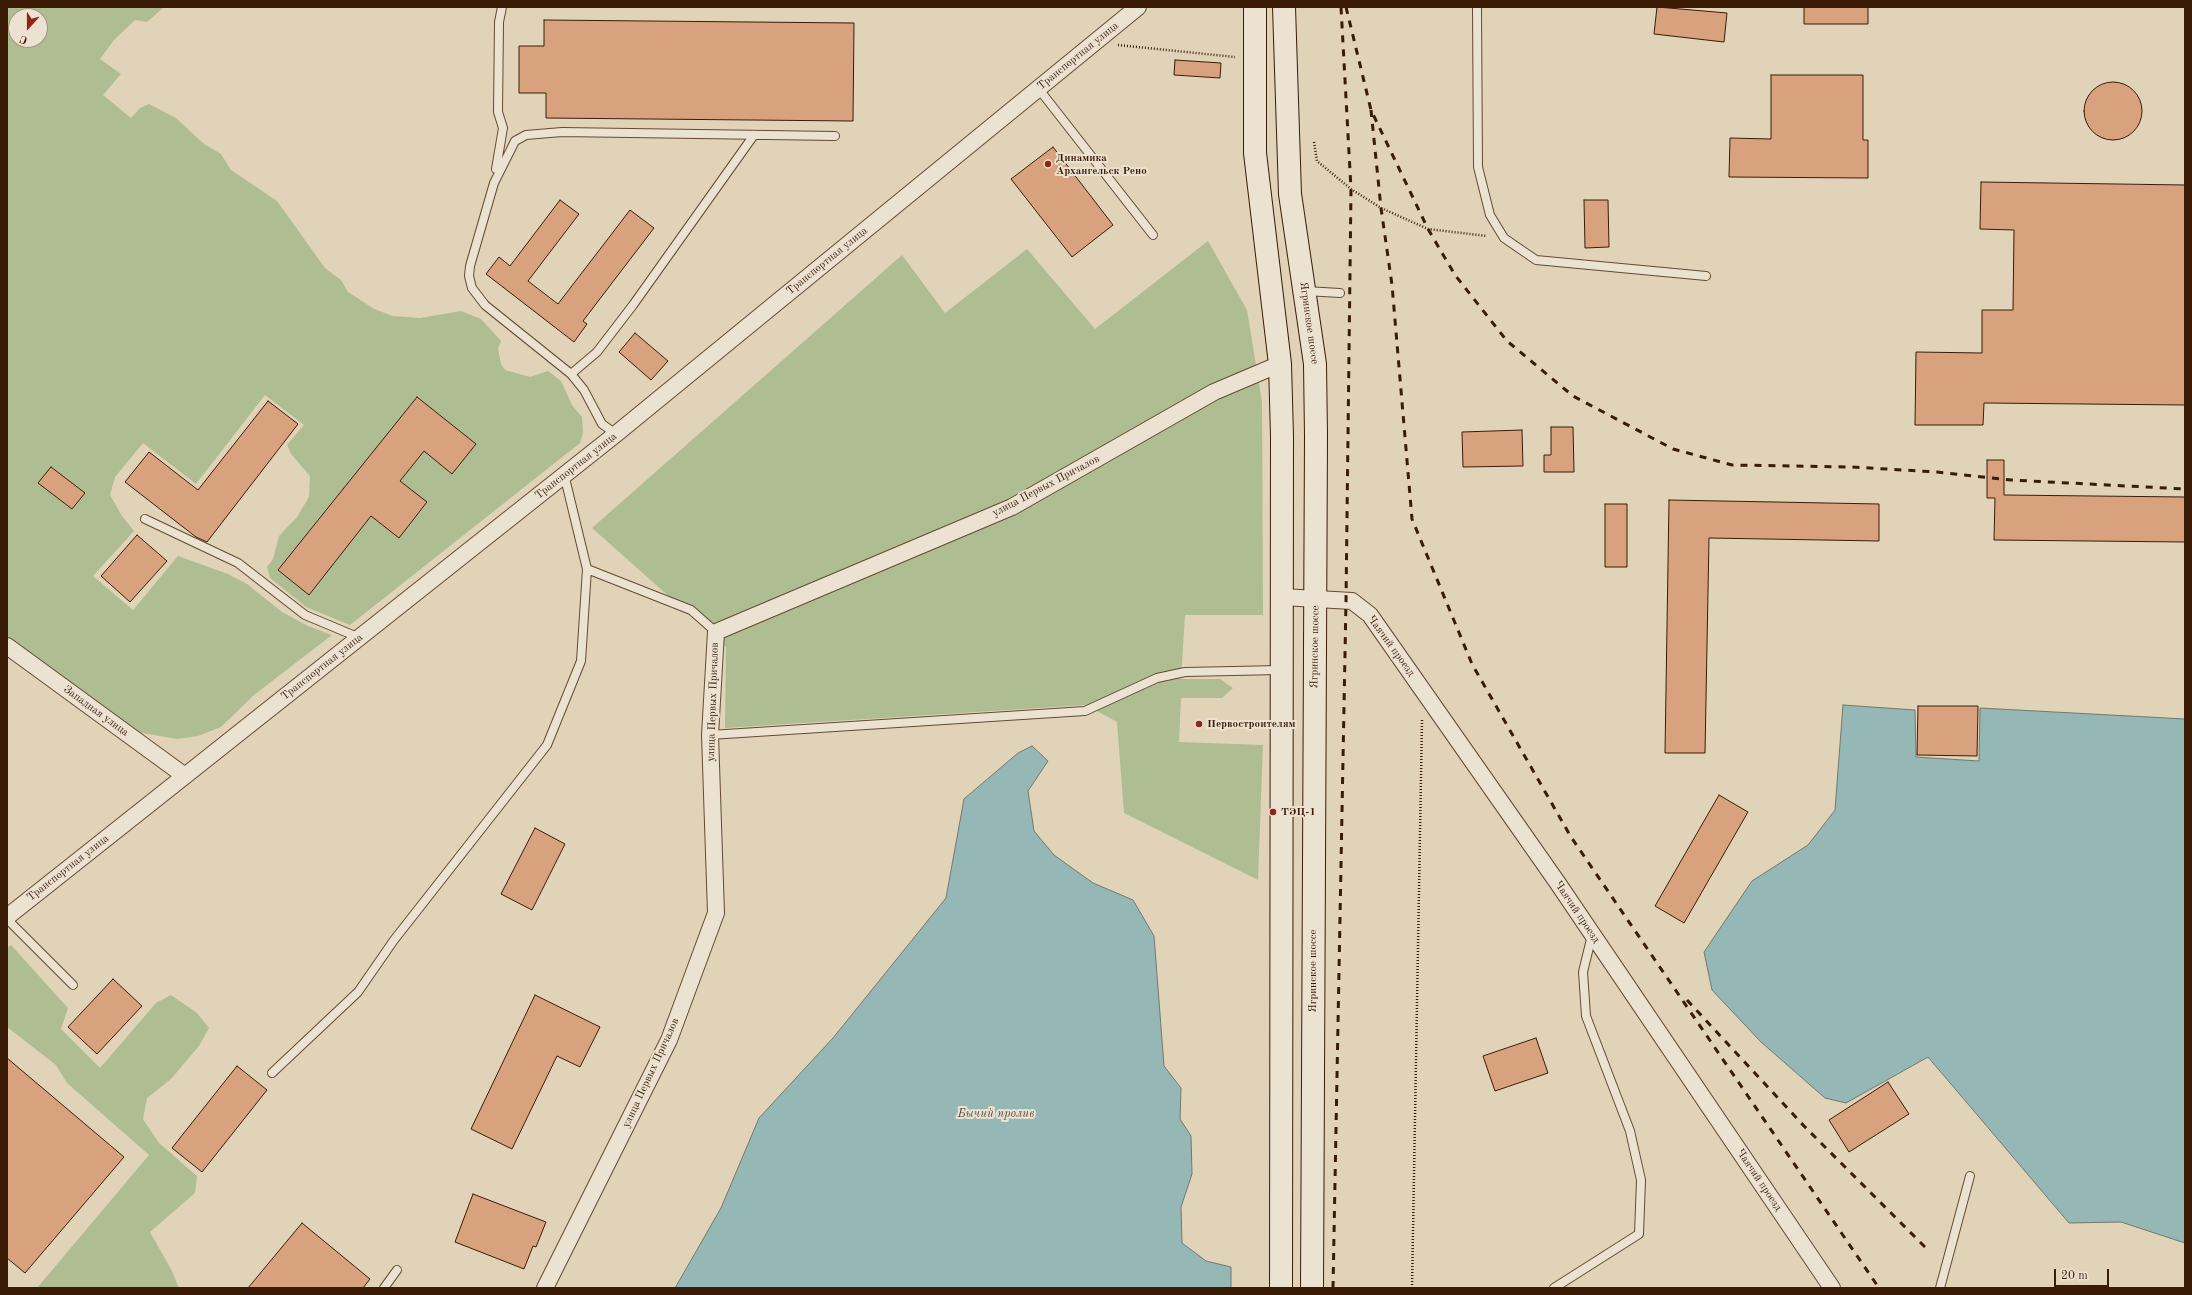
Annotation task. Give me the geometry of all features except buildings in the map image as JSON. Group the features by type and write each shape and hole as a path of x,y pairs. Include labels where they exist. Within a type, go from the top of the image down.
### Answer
{"main road":[{"path":"1255,7 1255,153 1280,364 1282,597 1281,1288"},
{"name":"Ягринское шоссе","path":"1284,7 1290,194 1315,364 1316,598 1312,1288"}],"street":[{"name":"Транспортная улица","path":"7,918 616,434 1138,7"},
{"name":"улица Первых Причалов","path":"545,1288 669,1040 716,913 710,735 716,632 1012,506 1214,392 1280,364"},
{"name":"Чаячий проезд","path":"1282,597 1352,601 1370,615 1592,934 1832,1288"},
{"name":"Западная улица","path":"7,646 185,776"}],"lane":[{"path":"502,7 499,22 498,112 503,128 494,183 470,266 469,276 472,288 486,305 571,374 584,390 602,424 616,434"},
{"path":"1477,7 1478,167 1490,215 1504,238 1536,260 1706,276"},
{"path":"1038,88 1153,234"},
{"path":"494,183 515,141 526,135 562,132 835,136"},
{"path":"571,374 597,352 620,322 754,135"},
{"path":"1304,292 1340,294"},
{"path":"272,1073 358,992 394,940 547,745 581,661 587,569 564,474"},
{"path":"145,519 238,563 305,615 360,638"},
{"path":"587,569 691,610 716,632"},
{"path":"710,735 1085,711 1157,678 1185,672 1282,670"},
{"path":"7,918 73,986"},
{"path":"1554,1288 1639,1234 1641,1180 1630,1131 1586,1016 1583,972 1592,934"},
{"path":"1940,1288 1970,1176"},
{"path":"384,1288 396,1270"}],"path":[{"path":"1095,42 1240,58"},
{"path":"1314,142 1317,161 1351,189 1380,208 1428,230 1504,238"},
{"path":"1412,1288 1422,690"}],"green space":[{"path":"7,7 164,7 147,22 135,20 114,40 100,59 121,74 103,95 131,118 140,108 149,104 176,118 204,144 221,154 231,170 277,201 325,268 341,280 348,292 374,309 393,316 420,318 461,311 481,319 501,341 498,349 501,364 505,370 530,377 548,371 561,381 572,405 582,417 583,433 580,443 350,625 306,607 270,578 267,567 273,559 279,536 297,517 309,497 310,476 291,454 287,445 304,425 265,395 196,484 143,443 115,477 110,495 122,516 134,531 93,576 133,610 178,556 228,574 247,584 282,612 308,626 332,635 254,695 221,727 198,736 177,739 131,731 7,638","holes":["417,397 476,444 452,474 424,451 400,481 427,503 399,538 371,516 309,595 278,570","51,467 85,493 72,509 38,483"]},
{"path":"1208,241 1247,310 1262,402 1263,615 1185,615 1181,679 1220,679 1233,688 1222,698 1181,698 1179,742 1263,745 1258,880 1124,813 1117,722 1086,705 725,728 726,647 592,528 902,255 945,313 1027,249 1095,329"},
{"path":"11,945 68,1008 61,1029 100,1068 156,1003 171,995 197,1013 209,1028 199,1046 171,1079 147,1098 143,1119 159,1143 197,1176 195,1193 150,1232 172,1271 179,1288 37,1288 149,1155 67,1083 56,1065 7,1027 7,948"}],"water":[{"path":"1843,705 1915,710 1916,757 1979,761 1980,708 2185,719 2185,1243 2121,1222 2069,1223 1928,1057 1846,1103 1825,1098 1761,1042 1712,990 1704,952 1752,881 1808,845 1835,810"},
{"name":"Бычий пролив","path":"1032,746 1048,761 1028,791 1034,831 1054,855 1093,883 1133,900 1154,936 1164,1066 1181,1088 1180,1119 1191,1136 1192,1174 1181,1207 1182,1243 1206,1261 1231,1267 1231,1288 675,1288 721,1208 759,1118 833,1038 946,898 964,799 1018,753"}],"railway":[{"path":"1333,1288 1346,601 1351,189 1341,7"},
{"path":"1346,7 1371,110 1428,229 1455,275 1507,341 1573,396 1673,449 1732,465 1852,467 1937,472 2011,480 2185,489"},
{"path":"1371,110 1381,208 1392,285 1412,519 1472,664 1571,837 1879,1288"},
{"path":"1687,1000 1804,1126 1926,1248"}],"place":[{"name":"Динамика Архангельск Рено","path":"1048,164"},
{"name":"Первостроителям","path":"1199,724"},
{"name":"ТЭЦ-1","path":"1273,812"}]}
